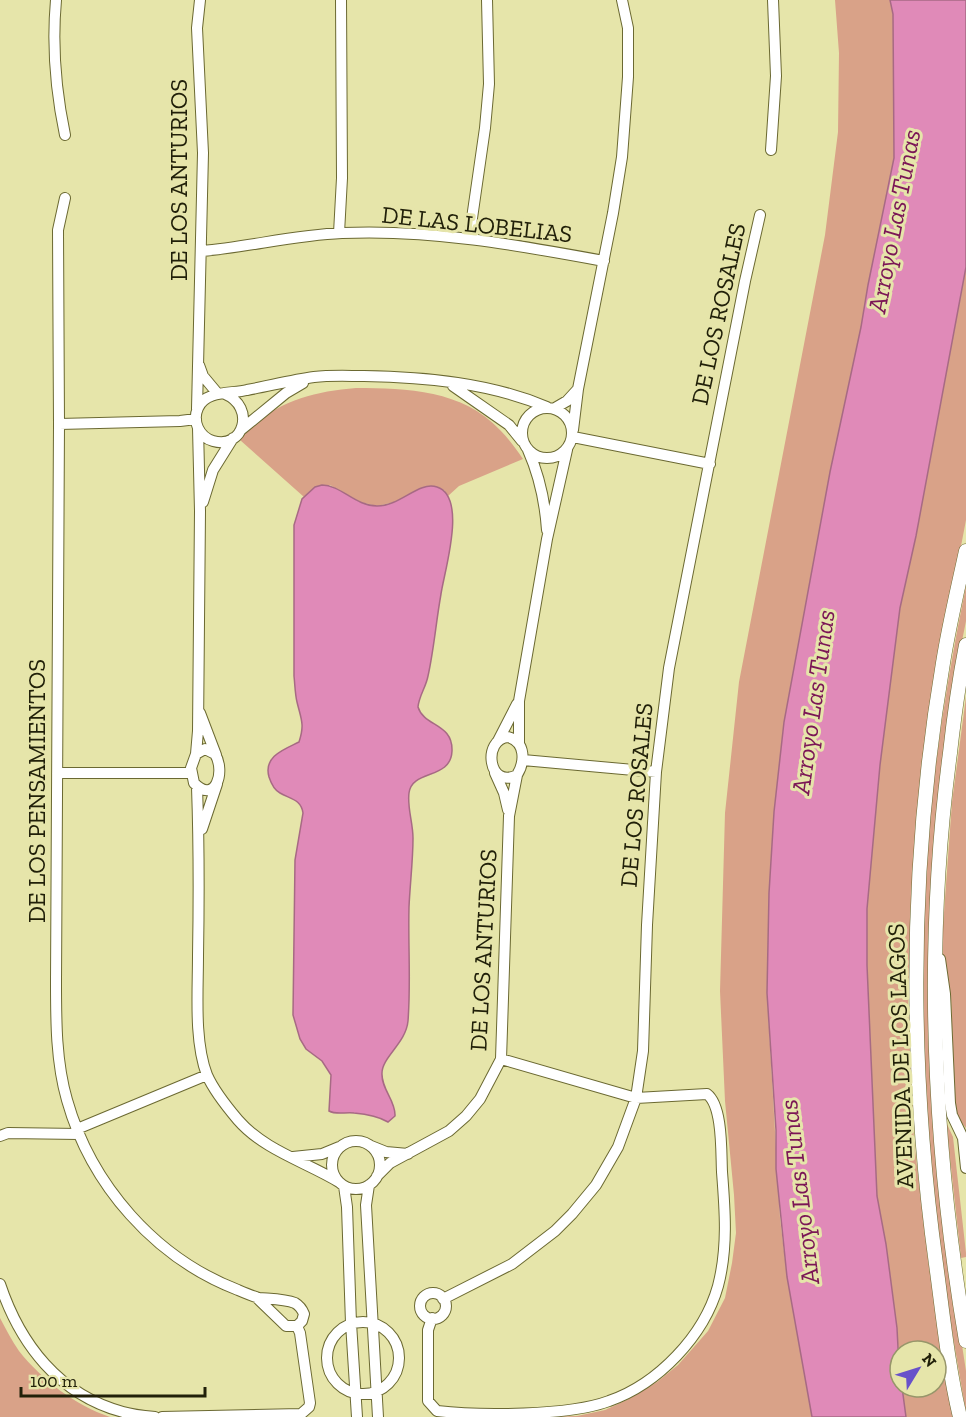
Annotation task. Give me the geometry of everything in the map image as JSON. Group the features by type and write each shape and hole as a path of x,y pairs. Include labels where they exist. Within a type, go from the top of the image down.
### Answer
{"street":[{"path":"56,0 55,46 60,113 65,135"},
{"name":"DE LOS ANTURIOS","path":"200,0 196,28 203,153 202,251 197,359 200,511"},
{"path":"339,233 342,178 341,0"},
{"path":"469,239 489,84 488,0"},
{"path":"509,816 517,775 523,760 519,744 519,701 547,540 567,450 573,434 578,389 617,190 627,109 628,28 622,0"},
{"path":"771,150 776,76 773,0"},
{"name":"DE LOS PENSAMIENTOS","path":"65,198 58,230 56,1029 66,1099 78,1132 100,1175 135,1221 186,1263 218,1282 256,1297"},
{"name":"DE LOS ROSALES","path":"443,1299 512,1264 555,1232 584,1201 610,1162 627,1127 636,1098 643,1051 647,925 656,772 669,669 760,215"},
{"name":"DE LAS LOBELIAS","path":"202,251 339,233 421,234 469,239 604,261"},
{"path":"197,359 203,376 221,394 232,397 242,409 243,424 213,470 200,511 196,754 192,762 192,773 197,787 199,838 198,998 202,1049 207,1075 239,1122 267,1144 341,1184 357,1189 369,1185 377,1176 380,1163 378,1156 370,1146"},
{"path":"314,377 286,393 237,434 221,442 202,434 197,419 206,399 221,394 314,377 420,378 518,396 551,408 567,417 573,434"},
{"path":"445,381 500,417 526,447 543,458 560,455 567,450"},
{"path":"547,540 545,503 539,475 522,435 525,419 531,413 567,401 578,389"},
{"path":"59,424 197,419"},
{"path":"573,434 710,464"},
{"name":"AVENIDA DE LOS LAGOS","path":"960,1417 942,1310 927,1197 918,1091 915,988 919,861 927,785 943,661 966,551"},
{"name":"AVENIDA DE LOS LAGOS","path":"966,645 945,786 935,931 937,1093 945,1197 961,1273 966,1341"},
{"path":"509,816 492,758 498,741 519,701"},
{"path":"197,704 220,770 219,781 199,838"},
{"path":"498,741 508,737 519,744"},
{"path":"196,754 205,749 210,750 216,756"},
{"path":"523,760 656,772"},
{"path":"494,770 502,777 517,775"},
{"path":"57,773 192,773"},
{"path":"197,787 210,790 219,781"},
{"name":"DE LOS ANTURIOS","path":"377,1176 390,1163 449,1131 466,1116 480,1099 501,1059 509,816"},
{"path":"935,931 945,993 950,1103 952,1114 965,1138 966,1168"},
{"path":"432,1318 428,1330 428,1401 437,1411 515,1413 567,1410 608,1402 659,1372 697,1329 709,1309 722,1271 725,1228 720,1137 716,1104 707,1094 636,1098 501,1059"},
{"path":"0,1136 8,1133 78,1132 207,1075"},
{"path":"290,1157 322,1154 356,1141 386,1152 408,1154"},
{"path":"342,1145 337,1150 332,1170 341,1184 348,1207 351,1323 357,1417"},
{"path":"369,1185 366,1205 378,1417"},
{"path":"0,1284 8,1308 24,1337 39,1359 56,1377 87,1398 104,1406 123,1412 155,1417"},
{"path":"432,1293 443,1299 445,1306 442,1314 432,1318 421,1311 422,1299 432,1293"},
{"path":"256,1297 294,1303 301,1307 304,1314 302,1321 297,1326 286,1326 256,1297"},
{"path":"351,1323 372,1323 391,1335 399,1356 398,1367 387,1386 366,1395 355,1394 344,1390 335,1382 326,1360 327,1348 332,1338 351,1323"},
{"path":"162,1417 301,1414 310,1403 297,1326"}],"shaded area":[{"path":"835,0 890,0 893,14 894,158 830,472 784,722 774,812 769,893 767,993 780,1218 787,1277 812,1417 547,1417 577,1416 605,1410 657,1382 678,1365 708,1331 725,1298 736,1233 725,1101 720,991 725,813 739,682 825,235 838,132 839,53"},
{"path":"966,267 966,520 931,703 916,829 911,897 908,1008 914,1141 929,1267 941,1339 898,1339 886,1244 877,1196 867,965 867,909 880,765 900,608 916,536"},
{"path":"356,388 414,391 452,399 485,417 503,433 523,459 459,486 448,496 444,490 377,506 360,502 330,485 309,492 304,497 240,440 265,416 292,401 323,392"},
{"path":"966,586 966,621 954,681 934,854 929,940 929,1018 936,1161 966,1371 966,1413 952,1333 930,1171 924,1090 921,978 927,851 936,762 949,674"},
{"path":"966,697 966,1128 957,1117 955,1103 951,998 942,940 952,802"},
{"path":"946,1122 953,1137 966,1253 966,1257 961,1258"},
{"path":"0,1318 19,1351 38,1372 84,1406 110,1417 0,1417"},
{"path":"948,1377 955,1417 906,1417 904,1399 948,1399"}],"water":[{"name":"Arroyo Las Tunas","path":"890,0 966,0 966,267 916,536 900,608 880,765 867,909 867,965 877,1196 886,1244 898,1339 888,1339 888,1399 904,1399 906,1417 812,1417 787,1277 776,1169 776,1130 767,993 769,893 774,812 784,722 830,472 894,158 893,14"},
{"path":"322,485 336,488 362,503 377,506 394,502 423,487 437,487 446,494 451,505 453,519 430,666 418,707 426,718 448,735 452,751 450,760 445,766 417,780 409,793 413,855 409,907 408,1021 403,1036 383,1067 382,1079 395,1111 395,1116 388,1122 367,1115 329,1111 331,1075 322,1061 306,1049 300,1039 293,1015 295,860 303,813 297,802 274,788 268,770 276,754 299,742 302,731 294,676 294,525 302,499 315,487"}]}
